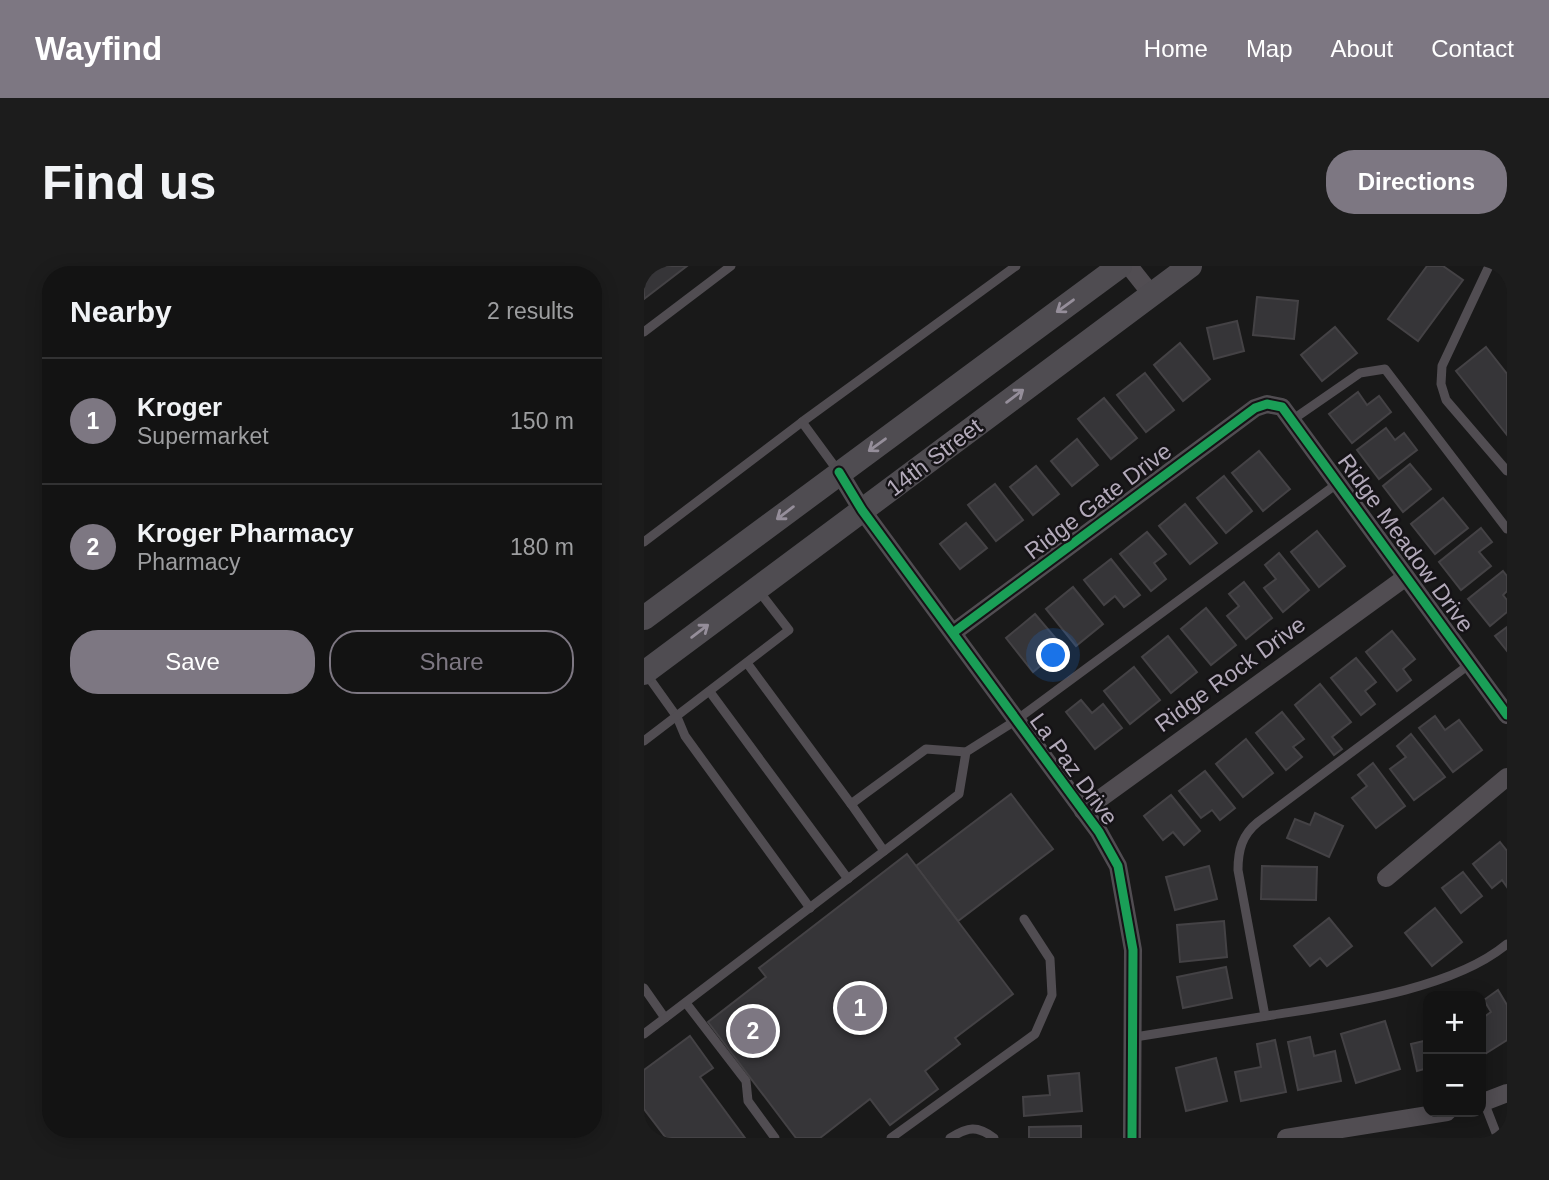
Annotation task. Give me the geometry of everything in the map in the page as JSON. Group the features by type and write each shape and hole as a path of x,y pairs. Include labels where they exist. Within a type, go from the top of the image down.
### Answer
{"main road":[{"name":"14th Street","path":"644,618 1120,266"},
{"name":"14th Street","path":"644,672 1190,266"}],"street":[{"path":"1129,266 1152,295"},
{"name":"Ridge Meadow Drive","path":"1267,404 1282,407 1507,715"},
{"name":"Ridge Gate Drive","path":"954,632 1255,408 1267,404"},
{"name":"La Paz Drive","path":"839,472 862,510 1083,811 1118,866 1128,906 1133,950 1135,1037 1132,1138"},
{"name":"Ridge Rock Drive","path":"1083,811 1406,577"},
{"path":"1385,878 1507,777"},
{"path":"1486,1101 1507,1093"},
{"path":"1286,1138 1395,1130 1433,1117"}],"lane":[{"path":"644,332 731,266"},
{"path":"644,542 802,422 1016,266"},
{"path":"1489,266 1442,366 1441,384 1446,400 1507,471"},
{"path":"1292,421 1360,373 1385,369 1507,529"},
{"path":"802,422 839,472"},
{"path":"851,804 926,749 966,752 1016,721 1338,483"},
{"path":"644,741 789,630 757,589"},
{"path":"747,663 884,851"},
{"path":"1265,1016 1238,870 1240,846 1245,836 1258,822 1470,664"},
{"path":"644,672 677,717 685,736 810,908"},
{"path":"710,692 848,879"},
{"path":"644,1034 960,794 966,752"},
{"path":"891,1138 1035,1034 1052,995 1050,959 1024,919"},
{"path":"1135,1037 1376,998 1422,985 1476,963 1507,944"},
{"path":"644,988 665,1018"},
{"path":"686,1003 746,1081 748,1101 775,1138"},
{"path":"1486,1111 1498,1138"},
{"path":"950,1138 965,1128 981,1128 994,1138"}],"building":[{"path":"644,266 687,266 644,299"},
{"path":"1427,266 1443,266 1463,280 1418,341 1388,319"},
{"path":"1257,297 1298,301 1294,339 1253,335"},
{"path":"1237,321 1244,351 1214,359 1207,328"},
{"path":"1335,327 1357,353 1322,381 1301,355"},
{"path":"1180,343 1210,379 1183,401 1154,365"},
{"path":"1486,347 1507,374 1507,435 1456,371"},
{"path":"1145,373 1174,410 1146,432 1117,395"},
{"path":"1358,392 1367,405 1379,396 1391,412 1352,443 1329,414"},
{"path":"1104,398 1137,438 1111,459 1078,419"},
{"path":"1386,428 1395,440 1404,433 1417,450 1379,479 1357,450"},
{"path":"1077,439 1098,465 1072,486 1051,461"},
{"path":"1259,451 1290,489 1263,511 1232,473"},
{"path":"1410,464 1431,489 1403,512 1383,486"},
{"path":"1036,466 1059,494 1033,515 1010,487"},
{"path":"1224,476 1252,511 1226,533 1197,498"},
{"path":"995,484 1023,520 996,541 968,505"},
{"path":"1443,498 1468,528 1435,554 1411,524"},
{"path":"1185,504 1217,543 1190,564 1159,526"},
{"path":"966,523 987,548 960,569 940,544"},
{"path":"1481,528 1492,542 1479,552 1491,566 1461,590 1439,562"},
{"path":"1317,531 1345,566 1319,587 1291,552"},
{"path":"1147,532 1166,554 1154,563 1166,579 1151,591 1120,554"},
{"path":"1279,553 1309,590 1283,612 1264,588 1276,579 1265,565"},
{"path":"1111,559 1140,595 1124,607 1115,596 1104,605 1084,580"},
{"path":"1503,571 1507,576 1507,591 1503,595 1507,600 1507,612 1490,626 1468,599"},
{"path":"1244,582 1272,618 1246,639 1227,616 1239,606 1229,594"},
{"path":"1073,587 1103,624 1076,646 1046,609"},
{"path":"1206,608 1236,645 1211,665 1181,629"},
{"path":"1035,614 1063,647 1033,672 1006,638"},
{"path":"1507,627 1507,651 1495,636"},
{"path":"1392,631 1415,659 1403,669 1411,680 1397,691 1366,652"},
{"path":"1168,636 1197,672 1171,693 1142,657"},
{"path":"1356,658 1376,682 1365,691 1375,704 1361,715 1331,678"},
{"path":"1134,667 1160,700 1130,724 1104,691"},
{"path":"1320,684 1351,722 1332,737 1342,749 1334,755 1295,705"},
{"path":"1081,700 1092,713 1103,704 1122,728 1095,749 1066,712"},
{"path":"1282,712 1304,739 1293,747 1302,757 1286,770 1256,733"},
{"path":"1435,716 1445,730 1459,720 1482,750 1453,772 1419,728"},
{"path":"1411,734 1445,777 1414,800 1390,769 1406,757 1397,746"},
{"path":"1246,739 1273,773 1243,797 1216,764"},
{"path":"1373,763 1405,806 1376,828 1352,798 1367,786 1358,775"},
{"path":"1205,771 1235,808 1220,820 1212,810 1201,818 1179,791"},
{"path":"1011,794 1053,849 958,921 916,866"},
{"path":"1171,795 1200,831 1184,845 1173,832 1163,840 1144,816"},
{"path":"1315,813 1343,826 1329,857 1287,838 1295,819 1310,825"},
{"path":"1500,842 1507,851 1507,887 1502,880 1492,888 1473,864"},
{"path":"907,854 1013,994 955,1038 960,1044 925,1071 938,1089 890,1125 870,1099 820,1138 796,1138 708,1022 766,977 759,968"},
{"path":"1209,866 1217,899 1175,910 1166,877"},
{"path":"1262,866 1317,867 1316,900 1261,899"},
{"path":"1463,872 1482,896 1461,913 1442,888"},
{"path":"1435,908 1462,942 1432,966 1405,933"},
{"path":"1329,918 1352,946 1327,966 1320,958 1310,966 1294,946"},
{"path":"1224,921 1227,957 1180,962 1177,925"},
{"path":"1226,967 1232,998 1183,1008 1177,977"},
{"path":"1498,990 1507,1005 1507,1040 1486,1053 1486,1016 1491,1012 1486,999"},
{"path":"1385,1021 1400,1069 1356,1083 1341,1034"},
{"path":"690,1036 713,1068 700,1077 745,1138 666,1138 644,1109 644,1070"},
{"path":"1310,1037 1314,1056 1335,1051 1341,1081 1298,1090 1288,1042"},
{"path":"1275,1040 1286,1092 1241,1101 1235,1072 1261,1067 1257,1044"},
{"path":"1423,1041 1423,1069 1417,1071 1411,1044"},
{"path":"1216,1058 1227,1101 1186,1111 1176,1068"},
{"path":"1079,1073 1082,1111 1024,1116 1023,1097 1050,1095 1048,1076"},
{"path":"1081,1126 1081,1138 1029,1138 1029,1127"}],"cycle path":[{"path":"954,632 1255,408 1267,404 1282,407 1507,715"},
{"path":"839,472 862,510 1099,832 1118,866 1133,950 1132,1138"}],"place":[{"name":"Kroger","path":"860,1008"},
{"name":"Kroger Pharmacy","path":"753,1031"}]}
